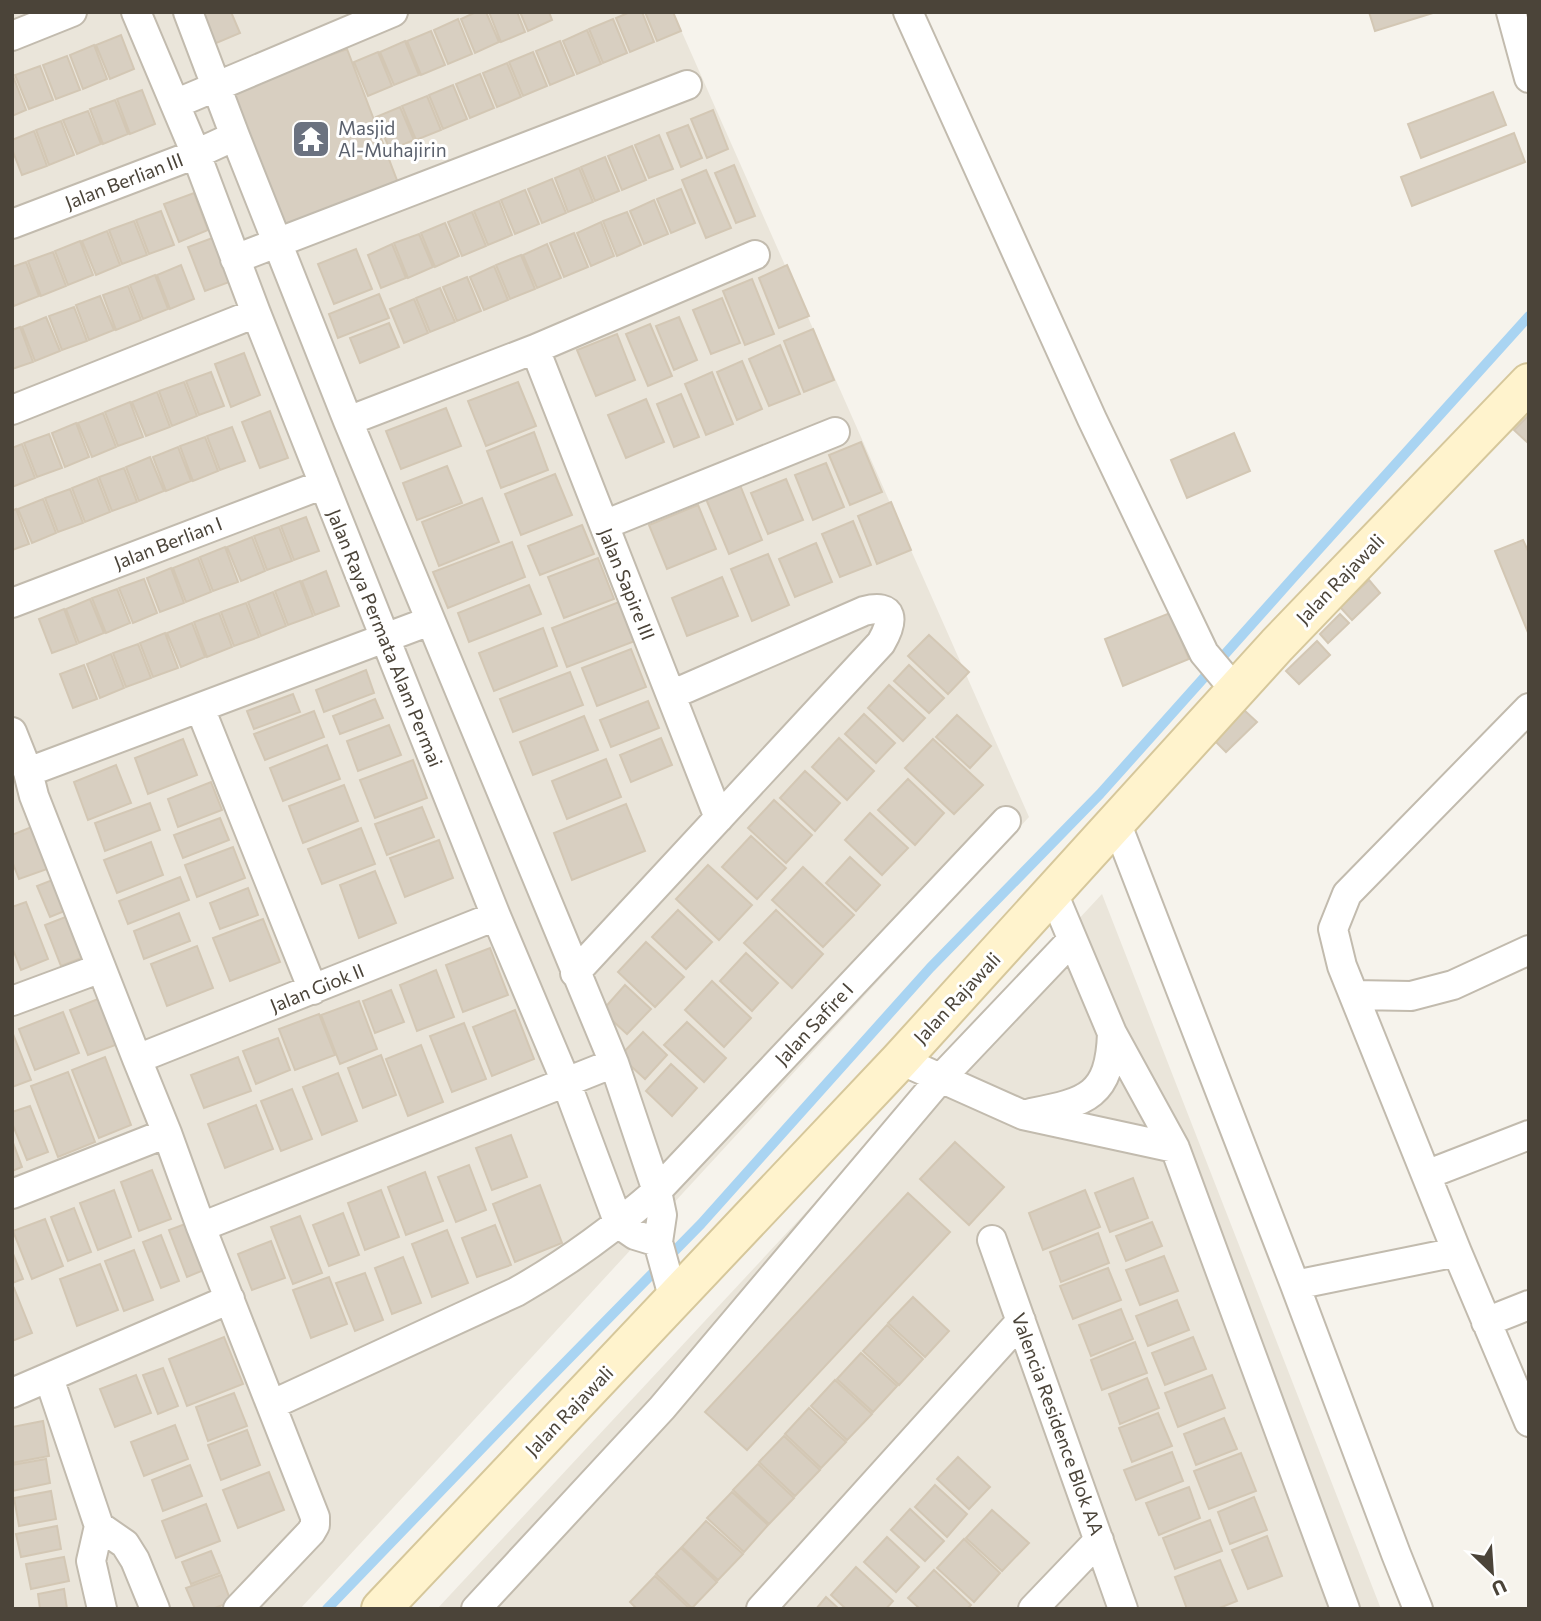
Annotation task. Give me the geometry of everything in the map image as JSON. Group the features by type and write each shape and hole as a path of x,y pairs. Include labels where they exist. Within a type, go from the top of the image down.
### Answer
{"street":[{"path":"12,36 72,12"},
{"name":"Jalan Raya Permata Alam Permai","path":"136,12 196,153 256,313 496,916 566,1082 619,1224"},
{"path":"188,12 348,421 614,1063 657,1191 662,1214 665,1269"},
{"path":"175,104 393,12"},
{"path":"908,12 1092,419 1204,653 1230,684"},
{"path":"1511,12 1529,78"},
{"path":"235,259 687,85"},
{"name":"Jalan Berlian III","path":"12,223 235,136"},
{"path":"348,421 535,349 755,255"},
{"path":"12,410 256,313"},
{"name":"Jalan Sapire III","path":"535,349 719,818"},
{"name":"Jalan Rajawali","path":"381,1609 665,1269 900,1060 1054,893 1230,684 1296,625 1529,383"},
{"path":"604,526 835,432"},
{"name":"Jalan Berlian I","path":"12,603 324,484"},
{"path":"575,973 881,643 891,623 888,614 875,608 864,611 671,695"},
{"path":"25,791 200,708 430,621"},
{"path":"200,708 313,990"},
{"path":"1529,708 1347,894 1333,929 1342,966 1457,1252 1529,1422"},
{"path":"12,732 25,791 101,968 167,1133 315,1517 312,1532 238,1609"},
{"name":"Jalan Safire I","path":"271,1405 516,1292 619,1224 657,1191 1006,821"},
{"path":"1116,822 1296,1285 1418,1609"},
{"path":"1054,893 1112,1033 1175,1148 1345,1609"},
{"name":"Jalan Giok II","path":"136,1059 496,916"},
{"path":"476,1609 662,1408 940,1079 1072,940"},
{"path":"1354,995 1411,996 1453,985 1529,950"},
{"path":"12,1002 101,968"},
{"path":"1023,1115 1078,1102 1092,1091 1100,1083 1109,1064 1112,1033"},
{"path":"900,1060 1023,1115 1175,1148"},
{"path":"201,1227 614,1063"},
{"path":"12,1194 167,1133"},
{"path":"1426,1175 1529,1135"},
{"path":"619,1224 635,1235 665,1269"},
{"name":"Valencia Residence Blok AA","path":"992,1240 1123,1609"},
{"path":"1296,1285 1457,1252"},
{"path":"12,1393 230,1299"},
{"path":"1486,1322 1529,1305"},
{"path":"761,1609 1021,1321"},
{"path":"49,1378 99,1526 91,1561 102,1609"},
{"path":"99,1526 125,1544 135,1560 155,1609"},
{"path":"1034,1609 1099,1540"}],"shaded area":[{"path":"12,12 673,12 1029,817 300,1609 12,1609"},
{"path":"1102,894 1381,1609 437,1609"}],"building":[{"path":"201,12 231,12 240,33 214,44"},
{"path":"476,12 486,12 499,42 475,53 461,19"},
{"path":"489,12 517,12 525,32 501,42"},
{"path":"520,12 549,12 552,20 528,31"},
{"path":"630,12 642,12 654,42 630,52 616,18"},
{"path":"645,12 673,12 681,31 657,41"},
{"path":"1369,12 1436,12 1375,31"},
{"path":"458,19 472,54 448,64 434,30"},
{"path":"613,19 627,53 603,63 589,29"},
{"path":"587,30 601,64 577,74 563,41"},
{"path":"431,31 445,65 421,75 407,41"},
{"path":"121,35 134,69 110,79 96,45"},
{"path":"405,41 419,75 394,85 380,52"},
{"path":"560,41 574,75 550,85 536,51"},
{"path":"94,45 107,79 83,89 70,55"},
{"name":"Masjid Al-Muhajirin","path":"347,49 398,183 278,229 222,95"},
{"path":"378,52 392,86 368,96 354,62"},
{"path":"533,52 547,86 523,96 509,62"},
{"path":"67,56 80,90 56,99 43,65"},
{"path":"507,63 521,97 497,107 483,73"},
{"path":"40,66 53,100 29,109 15,75"},
{"path":"480,74 494,108 470,118 456,84"},
{"path":"12,77 26,110 12,116"},
{"path":"453,85 467,119 443,129 429,95"},
{"path":"142,90 155,124 130,134 117,99"},
{"path":"1493,92 1506,125 1421,158 1408,124"},
{"path":"427,96 441,130 416,140 402,106"},
{"path":"115,100 128,134 103,144 90,109"},
{"path":"400,107 414,140 390,150 376,117"},
{"path":"713,110 728,149 707,158 691,119"},
{"path":"88,111 101,144 77,154 63,120"},
{"path":"61,121 74,155 49,165 36,130"},
{"path":"688,125 702,158 681,167 667,133"},
{"path":"34,131 47,166 22,175 12,149 12,140"},
{"path":"1514,133 1525,162 1412,206 1401,177"},
{"path":"659,135 673,169 649,178 635,145"},
{"path":"632,146 646,180 622,190 608,156"},
{"path":"605,157 619,191 595,201 581,167"},
{"path":"734,165 755,216 736,223 715,173"},
{"path":"579,168 593,202 568,212 555,178"},
{"path":"706,170 731,228 706,238 682,180"},
{"path":"552,179 566,213 542,223 528,189"},
{"path":"681,189 695,223 671,233 657,199"},
{"path":"525,190 539,224 515,234 501,200"},
{"path":"194,193 208,230 179,242 164,204"},
{"path":"654,200 668,234 644,244 630,211"},
{"path":"499,201 512,235 488,245 474,211"},
{"path":"161,211 174,245 149,254 136,220"},
{"path":"472,212 486,246 462,256 448,222"},
{"path":"627,212 641,245 617,256 603,221"},
{"path":"134,221 147,255 122,264 109,230"},
{"path":"601,222 614,256 591,266 577,233"},
{"path":"445,223 459,256 435,267 421,233"},
{"path":"107,231 120,265 96,275 82,241"},
{"path":"574,233 588,267 564,277 550,243"},
{"path":"419,234 433,267 408,278 394,243"},
{"path":"215,237 232,281 205,291 188,247"},
{"path":"80,241 93,275 68,285 55,251"},
{"path":"392,244 406,278 381,288 368,255"},
{"path":"547,244 561,278 537,288 523,255"},
{"path":"356,249 372,289 334,304 318,264"},
{"path":"53,252 66,286 41,296 28,261"},
{"path":"521,255 535,289 510,299 496,265"},
{"path":"26,262 39,296 14,306 12,267"},
{"path":"181,265 194,299 170,309 157,275"},
{"path":"787,265 809,316 779,328 759,278"},
{"path":"494,266 508,300 484,310 470,277"},
{"path":"155,275 168,309 143,319 130,285"},
{"path":"467,277 481,311 457,321 443,287"},
{"path":"752,279 774,334 745,345 723,291"},
{"path":"128,286 141,320 116,330 103,295"},
{"path":"440,288 455,322 430,332 416,298"},
{"path":"379,294 389,318 338,338 329,314"},
{"path":"100,296 114,330 89,340 76,305"},
{"path":"722,298 740,343 711,354 693,310"},
{"path":"414,299 428,333 404,343 390,309"},
{"path":"74,307 87,341 62,350 49,316"},
{"path":"46,317 60,351 35,361 22,327"},
{"path":"679,317 697,360 674,370 656,326"},
{"path":"389,323 399,347 360,363 350,338"},
{"path":"650,324 672,376 648,386 626,334"},
{"path":"20,327 33,362 12,369 12,330"},
{"path":"813,329 834,380 804,392 784,341"},
{"path":"617,334 635,380 596,396 577,350"},
{"path":"780,345 800,394 769,406 749,359"},
{"path":"244,353 260,395 231,407 215,364"},
{"path":"742,361 762,409 737,420 717,372"},
{"path":"211,372 224,406 199,415 186,381"},
{"path":"712,372 733,424 706,435 685,384"},
{"path":"184,382 197,416 172,426 159,391"},
{"path":"518,382 536,426 486,446 468,401"},
{"path":"157,392 170,427 146,436 132,402"},
{"path":"681,394 699,437 674,447 657,404"},
{"path":"646,399 664,442 626,458 608,415"},
{"path":"130,402 143,437 118,446 105,412"},
{"path":"446,408 461,446 401,469 386,431"},
{"path":"270,411 288,458 260,468 242,422"},
{"path":"103,413 116,447 92,457 78,423"},
{"path":"1529,415 1529,441 1527,442 1514,430"},
{"path":"76,423 89,457 65,467 52,433"},
{"path":"232,427 245,461 220,470 207,436"},
{"path":"534,432 548,470 501,488 487,451"},
{"path":"1234,433 1250,471 1187,498 1171,460"},
{"path":"49,434 62,468 37,477 24,443"},
{"path":"205,437 218,471 193,481 180,446"},
{"path":"861,442 882,492 850,505 829,455"},
{"path":"22,444 35,478 12,487 12,448"},
{"path":"178,447 191,481 166,491 153,457"},
{"path":"150,457 164,491 139,501 126,467"},
{"path":"826,463 844,507 813,520 795,475"},
{"path":"447,466 462,503 417,520 403,483"},
{"path":"124,468 137,502 112,511 99,477"},
{"path":"555,474 572,515 521,535 505,494"},
{"path":"97,478 110,512 85,522 72,488"},
{"path":"786,479 803,520 768,534 751,493"},
{"path":"740,485 762,540 729,554 706,499"},
{"path":"70,489 83,523 58,532 45,498"},
{"path":"482,498 499,542 439,566 422,522"},
{"path":"43,499 56,533 32,543 18,509"},
{"path":"891,502 911,550 877,564 858,516"},
{"path":"698,505 716,549 667,569 649,525"},
{"path":"16,509 29,544 12,550 12,511"},
{"path":"306,517 319,551 294,560 281,526"},
{"path":"853,521 871,565 840,577 822,534"},
{"path":"582,525 594,554 540,575 528,546"},
{"path":"279,527 292,561 267,570 254,536"},
{"path":"252,537 265,571 241,581 227,547"},
{"path":"1523,540 1529,553 1529,635 1495,551"},
{"path":"512,542 525,577 448,608 433,572"},
{"path":"816,543 832,582 795,597 779,559"},
{"path":"225,547 238,582 213,591 200,557"},
{"path":"768,554 789,605 752,621 731,569"},
{"path":"198,558 211,592 186,602 173,568"},
{"path":"598,558 614,599 564,618 548,577"},
{"path":"171,568 184,603 160,612 147,578"},
{"path":"326,571 339,606 315,615 302,581"},
{"path":"722,577 738,616 687,636 672,598"},
{"path":"144,579 157,613 133,623 119,588"},
{"path":"1369,580 1380,593 1352,620 1340,607"},
{"path":"300,581 313,616 288,625 275,591"},
{"path":"529,585 541,614 469,642 458,613"},
{"path":"117,589 130,623 106,633 92,598"},
{"path":"273,592 286,626 261,636 248,602"},
{"path":"90,599 104,633 79,643 66,609"},
{"path":"619,602 635,641 567,667 552,628"},
{"path":"246,603 259,637 234,646 221,612"},
{"path":"64,609 77,644 52,653 39,619"},
{"path":"219,613 232,647 207,657 194,622"},
{"path":"1170,613 1189,659 1123,686 1105,639"},
{"path":"1340,614 1349,623 1328,643 1320,634"},
{"path":"192,623 205,657 181,667 167,633"},
{"path":"543,628 557,666 494,691 479,653"},
{"path":"165,633 178,668 153,677 140,643"},
{"path":"929,635 969,672 948,694 908,656"},
{"path":"1317,641 1330,655 1299,684 1286,671"},
{"path":"138,644 151,678 126,687 113,653"},
{"path":"631,649 646,687 597,706 582,668"},
{"path":"111,654 124,688 100,698 87,664"},
{"path":"84,665 97,699 73,708 60,674"},
{"path":"909,665 944,698 929,713 894,681"},
{"path":"366,670 374,693 324,712 316,690"},
{"path":"570,672 583,705 513,732 500,699"},
{"path":"889,685 925,718 903,741 868,708"},
{"path":"293,694 300,712 254,729 247,711"},
{"path":"375,699 383,718 340,734 333,716"},
{"path":"648,701 659,728 611,747 600,720"},
{"path":"1244,710 1257,722 1226,752 1213,739"},
{"path":"314,711 324,737 265,760 254,734"},
{"path":"864,714 895,743 876,763 845,734"},
{"path":"957,715 991,746 970,768 936,737"},
{"path":"584,716 598,750 533,775 520,742"},
{"path":"389,725 401,755 358,771 347,741"},
{"path":"661,738 672,765 631,782 620,755"},
{"path":"839,738 874,771 847,800 812,767"},
{"path":"183,739 197,775 148,794 135,758"},
{"path":"933,739 983,785 954,814 905,768"},
{"path":"327,745 340,779 283,801 270,768"},
{"path":"606,759 621,797 567,819 552,781"},
{"path":"413,760 427,798 375,818 360,780"},
{"path":"116,765 131,803 88,820 74,782"},
{"path":"805,771 840,803 815,831 780,798"},
{"path":"908,779 944,813 915,845 878,810"},
{"path":"211,782 222,810 178,827 168,799"},
{"path":"344,785 358,821 303,843 289,806"},
{"path":"774,800 812,835 786,863 748,828"},
{"path":"150,803 160,830 105,851 95,823"},
{"path":"626,804 645,851 572,880 554,833"},
{"path":"422,807 434,837 387,855 375,824"},
{"path":"870,813 908,848 882,875 845,840"},
{"path":"220,818 229,840 183,858 174,835"},
{"path":"34,826 50,868 19,879 12,861 12,835"},
{"path":"361,828 375,864 322,884 308,849"},
{"path":"751,836 786,868 757,899 722,867"},
{"path":"439,840 453,878 405,897 390,858"},
{"path":"151,842 163,875 117,893 104,860"},
{"path":"233,847 245,878 197,897 185,865"},
{"path":"850,857 880,885 856,911 826,883"},
{"path":"708,865 752,905 719,940 676,899"},
{"path":"803,867 854,915 823,947 772,900"},
{"path":"375,871 396,923 359,938 340,885"},
{"path":"60,877 72,908 50,917 37,886"},
{"path":"180,877 189,900 128,924 119,901"},
{"path":"248,888 258,915 220,929 210,903"},
{"path":"26,902 48,959 21,970 12,947 12,907"},
{"path":"678,910 712,942 686,969 652,937"},
{"path":"776,910 823,954 792,988 744,943"},
{"path":"179,913 190,941 144,959 134,931"},
{"path":"73,914 89,955 61,966 45,925"},
{"path":"263,919 280,962 230,981 213,938"},
{"path":"646,942 684,977 655,1007 618,972"},
{"path":"197,946 213,988 167,1006 151,964"},
{"path":"490,948 508,995 463,1012 446,965"},
{"path":"746,953 778,983 752,1011 720,981"},
{"path":"436,970 454,1017 417,1031 400,985"},
{"path":"712,981 751,1018 724,1047 685,1010"},
{"path":"625,985 651,1009 627,1034 602,1011"},
{"path":"391,990 404,1022 375,1033 363,1001"},
{"path":"103,997 121,1043 88,1055 70,1010"},
{"path":"359,1001 377,1049 340,1064 321,1015"},
{"path":"515,1010 534,1059 492,1076 473,1027"},
{"path":"63,1012 79,1053 35,1070 19,1029"},
{"path":"319,1014 335,1055 295,1070 279,1029"},
{"path":"687,1022 726,1058 704,1082 664,1045"},
{"path":"464,1023 486,1079 452,1092 430,1036"},
{"path":"643,1032 667,1055 645,1079 620,1056"},
{"path":"12,1034 31,1080 12,1087"},
{"path":"278,1038 290,1070 256,1084 243,1051"},
{"path":"421,1045 443,1102 408,1116 386,1059"},
{"path":"381,1055 396,1095 363,1108 348,1068"},
{"path":"105,1057 131,1125 99,1138 72,1070"},
{"path":"238,1057 251,1091 204,1108 191,1075"},
{"path":"671,1064 697,1088 672,1116 646,1091"},
{"path":"68,1072 95,1142 58,1157 31,1086"},
{"path":"338,1073 357,1121 322,1135 303,1087"},
{"path":"292,1089 312,1139 281,1151 261,1101"},
{"path":"256,1105 273,1149 225,1168 208,1124"},
{"path":"30,1106 48,1152 27,1160 12,1123 12,1112"},
{"path":"511,1135 527,1177 492,1190 476,1148"},
{"path":"12,1140 22,1167 12,1171"},
{"path":"955,1142 1004,1187 969,1225 920,1179"},
{"path":"469,1165 486,1210 456,1222 438,1177"},
{"path":"152,1170 171,1219 139,1231 121,1182"},
{"path":"425,1172 443,1221 406,1235 388,1187"},
{"path":"1133,1178 1148,1218 1110,1232 1095,1193"},
{"path":"540,1185 562,1243 515,1262 493,1204"},
{"path":"114,1190 131,1237 98,1250 80,1203"},
{"path":"381,1190 399,1237 365,1250 348,1203"},
{"path":"1085,1190 1100,1227 1043,1250 1029,1213"},
{"path":"908,1193 950,1232 747,1450 705,1412"},
{"path":"74,1208 91,1252 68,1261 51,1217"},
{"path":"343,1213 359,1255 329,1266 313,1225"},
{"path":"300,1216 322,1273 293,1284 271,1227"},
{"path":"45,1219 63,1266 32,1279 13,1231"},
{"path":"193,1221 211,1267 187,1277 169,1230"},
{"path":"1152,1222 1162,1246 1126,1261 1116,1236"},
{"path":"495,1225 511,1265 477,1277 462,1238"},
{"path":"447,1230 468,1283 432,1297 412,1244"},
{"path":"1098,1233 1109,1263 1061,1282 1050,1252"},
{"path":"161,1235 179,1281 161,1288 143,1242"},
{"path":"271,1241 285,1278 252,1290 238,1254"},
{"path":"134,1250 153,1300 124,1311 105,1261"},
{"path":"12,1251 23,1279 12,1283"},
{"path":"1164,1256 1178,1291 1140,1305 1126,1270"},
{"path":"403,1257 421,1303 392,1314 375,1268"},
{"path":"100,1264 118,1310 77,1326 60,1279"},
{"path":"1108,1268 1121,1300 1073,1319 1060,1286"},
{"path":"365,1273 383,1320 355,1331 336,1283"},
{"path":"329,1277 347,1324 311,1338 293,1290"},
{"path":"14,1288 32,1333 12,1341 12,1289"},
{"path":"913,1297 949,1331 925,1357 888,1323"},
{"path":"1177,1300 1189,1330 1148,1346 1136,1316"},
{"path":"1121,1309 1133,1339 1091,1356 1079,1325"},
{"path":"887,1325 923,1359 899,1385 863,1351"},
{"path":"224,1337 243,1384 187,1406 169,1359"},
{"path":"1193,1337 1206,1369 1165,1385 1152,1353"},
{"path":"1135,1342 1147,1373 1102,1390 1091,1360"},
{"path":"861,1353 897,1386 873,1412 837,1379"},
{"path":"163,1368 178,1406 158,1414 143,1375"},
{"path":"136,1375 151,1413 115,1427 100,1389"},
{"path":"1212,1375 1225,1408 1178,1427 1165,1393"},
{"path":"1147,1378 1159,1408 1120,1424 1109,1394"},
{"path":"835,1380 872,1414 847,1440 811,1406"},
{"path":"234,1393 247,1426 208,1441 196,1407"},
{"path":"809,1408 846,1442 821,1468 785,1434"},
{"path":"1158,1413 1172,1446 1132,1462 1119,1428"},
{"path":"1224,1418 1237,1449 1196,1465 1184,1434"},
{"path":"43,1421 49,1456 12,1463 12,1427"},
{"path":"175,1425 188,1459 144,1476 131,1442"},
{"path":"247,1430 260,1465 221,1480 208,1445"},
{"path":"784,1436 820,1470 795,1496 759,1462"},
{"path":"1172,1452 1183,1481 1136,1500 1124,1470"},
{"path":"1241,1453 1256,1491 1209,1509 1194,1471"},
{"path":"958,1457 990,1487 969,1509 937,1479"},
{"path":"46,1459 50,1483 12,1491 12,1465"},
{"path":"758,1464 794,1498 769,1524 733,1490"},
{"path":"190,1465 202,1496 163,1511 152,1480"},
{"path":"269,1472 284,1510 238,1528 223,1490"},
{"path":"935,1485 967,1514 947,1537 915,1507"},
{"path":"1189,1487 1200,1518 1159,1535 1146,1503"},
{"path":"51,1491 56,1519 19,1526 14,1498"},
{"path":"732,1492 768,1525 744,1552 707,1518"},
{"path":"1254,1497 1267,1530 1230,1544 1218,1512"},
{"path":"206,1504 220,1541 176,1558 162,1521"},
{"path":"910,1509 944,1541 925,1561 891,1530"},
{"path":"992,1510 1029,1543 1002,1571 966,1538"},
{"path":"1210,1520 1222,1551 1175,1569 1163,1538"},
{"path":"706,1521 743,1554 718,1580 682,1547"},
{"path":"57,1526 61,1549 21,1557 16,1534"},
{"path":"1267,1536 1282,1576 1248,1589 1232,1550"},
{"path":"887,1537 919,1567 896,1592 864,1562"},
{"path":"964,1539 1000,1573 974,1602 937,1568"},
{"path":"681,1548 717,1582 692,1608 656,1574"},
{"path":"211,1551 220,1573 191,1584 182,1562"},
{"path":"64,1557 69,1581 31,1589 26,1564"},
{"path":"1220,1560 1237,1601 1217,1609 1187,1609 1175,1577"},
{"path":"856,1567 893,1601 886,1609 846,1609 831,1595"},
{"path":"934,1570 971,1605 967,1609 920,1609 908,1598"},
{"path":"221,1575 231,1602 212,1609 195,1609 186,1588"},
{"path":"655,1576 690,1609 637,1609 630,1602"},
{"path":"64,1589 67,1609 40,1609 38,1594"},
{"path":"826,1597 839,1609 816,1609"}],"waterway":[{"path":"327,1609 701,1224 930,968 1100,794 1529,316"}],"place":[{"name":"Masjid Al-Muhajirin","path":"311,139"}]}
